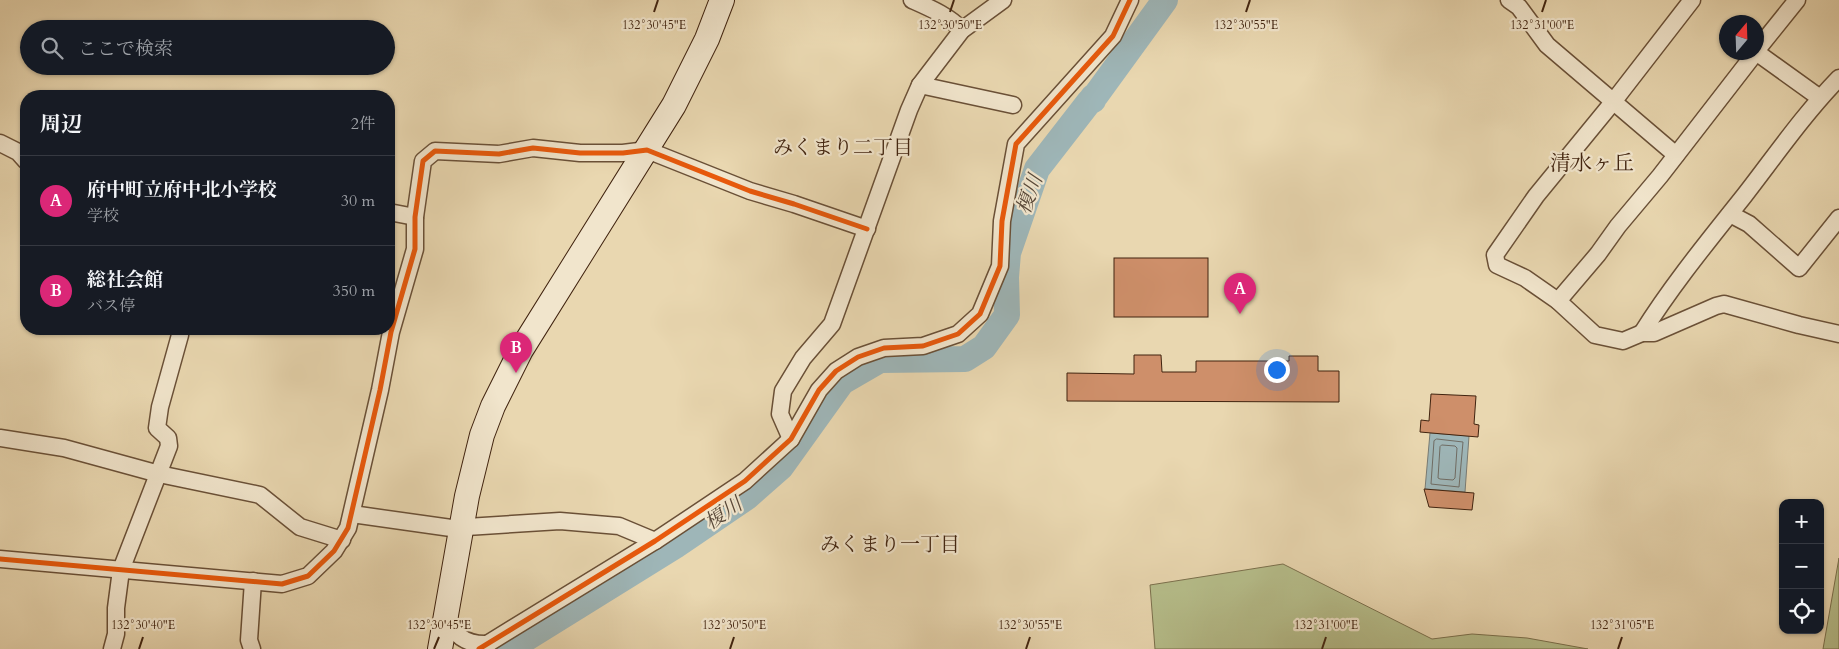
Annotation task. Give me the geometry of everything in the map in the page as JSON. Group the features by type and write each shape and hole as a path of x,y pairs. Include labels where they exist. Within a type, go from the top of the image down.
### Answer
{"street":[{"path":"440,649 467,496 478,450 506,377 670,112 697,61 722,0"},
{"path":"912,0 941,14 962,30"},
{"path":"791,439 780,414 783,391 802,358 832,324 909,110 920,85 962,30 1003,0"},
{"path":"446,614 451,628 461,638 484,646 655,541 745,482 791,439 819,390 836,371 858,357 884,348 923,346 958,334 980,314 1000,266 1002,221 1016,144 1113,36 1130,0"},
{"path":"1508,0 1519,7 1547,45 1676,155"},
{"path":"1692,0 1613,102 1536,196 1495,255 1497,265 1525,278 1558,301 1595,335 1623,341 1642,333 1654,333 1724,304 1839,334"},
{"path":"1764,42 1797,0"},
{"path":"1764,58 1820,98"},
{"path":"1558,301 1598,254 1618,226 1750,60"},
{"path":"1642,333 1656,310 1730,214 1820,98 1839,78"},
{"path":"920,85 1013,105"},
{"path":"0,143 20,154"},
{"path":"395,315 415,249 415,217 423,161 435,151 499,154 533,148 580,153 623,153 647,150 750,191 867,229"},
{"path":"395,213 415,217"},
{"path":"1730,214 1749,224 1799,268 1839,218"},
{"path":"112,649 116,634 116,608 121,570 169,446 168,438 157,428 160,407 180,335"},
{"path":"0,559 282,584 308,576 334,550 348,528 380,390 389,335"},
{"path":"0,438 64,448 159,474 260,495 300,527 342,540"},
{"path":"352,514 451,528 560,521 620,526 655,541"},
{"path":"252,582 249,640 252,649"}],"green space":[{"path":"1839,558 1839,649 1823,649"},
{"path":"1283,564 1432,639 1472,634 1527,638 1588,649 1155,649 1150,585"}],"water":[{"path":"1430,433 1469,436 1465,492 1425,489"}],"building":[{"path":"1114,258 1208,258 1208,317 1114,317"},
{"path":"1134,355 1161,355 1162,372 1196,372 1196,361 1289,361 1289,356 1318,356 1318,371 1339,371 1339,402 1067,401 1067,373 1134,374"},
{"path":"1431,394 1476,396 1474,424 1479,425 1478,437 1420,432 1421,420 1429,421"},
{"path":"1424,489 1474,493 1472,510 1429,507"}],"waterway":[{"name":"榎川","path":"509,649 675,546 747,497 781,467 842,382 880,360 965,359 984,347 1007,315 1006,277 1008,253 1037,169 1089,102 1093,100 1093,97 1165,0"}],"cycle path":[{"path":"479,649 655,541 745,481 791,439 819,390 836,371 858,357 884,348 923,346 958,334 980,314 1000,266 1002,221 1016,144 1113,36 1130,0"},
{"path":"395,318 415,249 415,217 423,161 435,151 499,154 533,148 580,153 623,153 647,150 750,191 867,229"},
{"path":"0,559 282,584 308,576 334,551 348,528 380,390 390,335"}],"place":[{"name":"府中町立府中北小学校","path":"1240,314"},
{"name":"総社会館","path":"516,373"}],"district":[{"name":"みくまり二丁目","path":"843,147"},
{"name":"清水ヶ丘","path":"1592,163"},
{"name":"みくまり一丁目","path":"890,544"}]}
